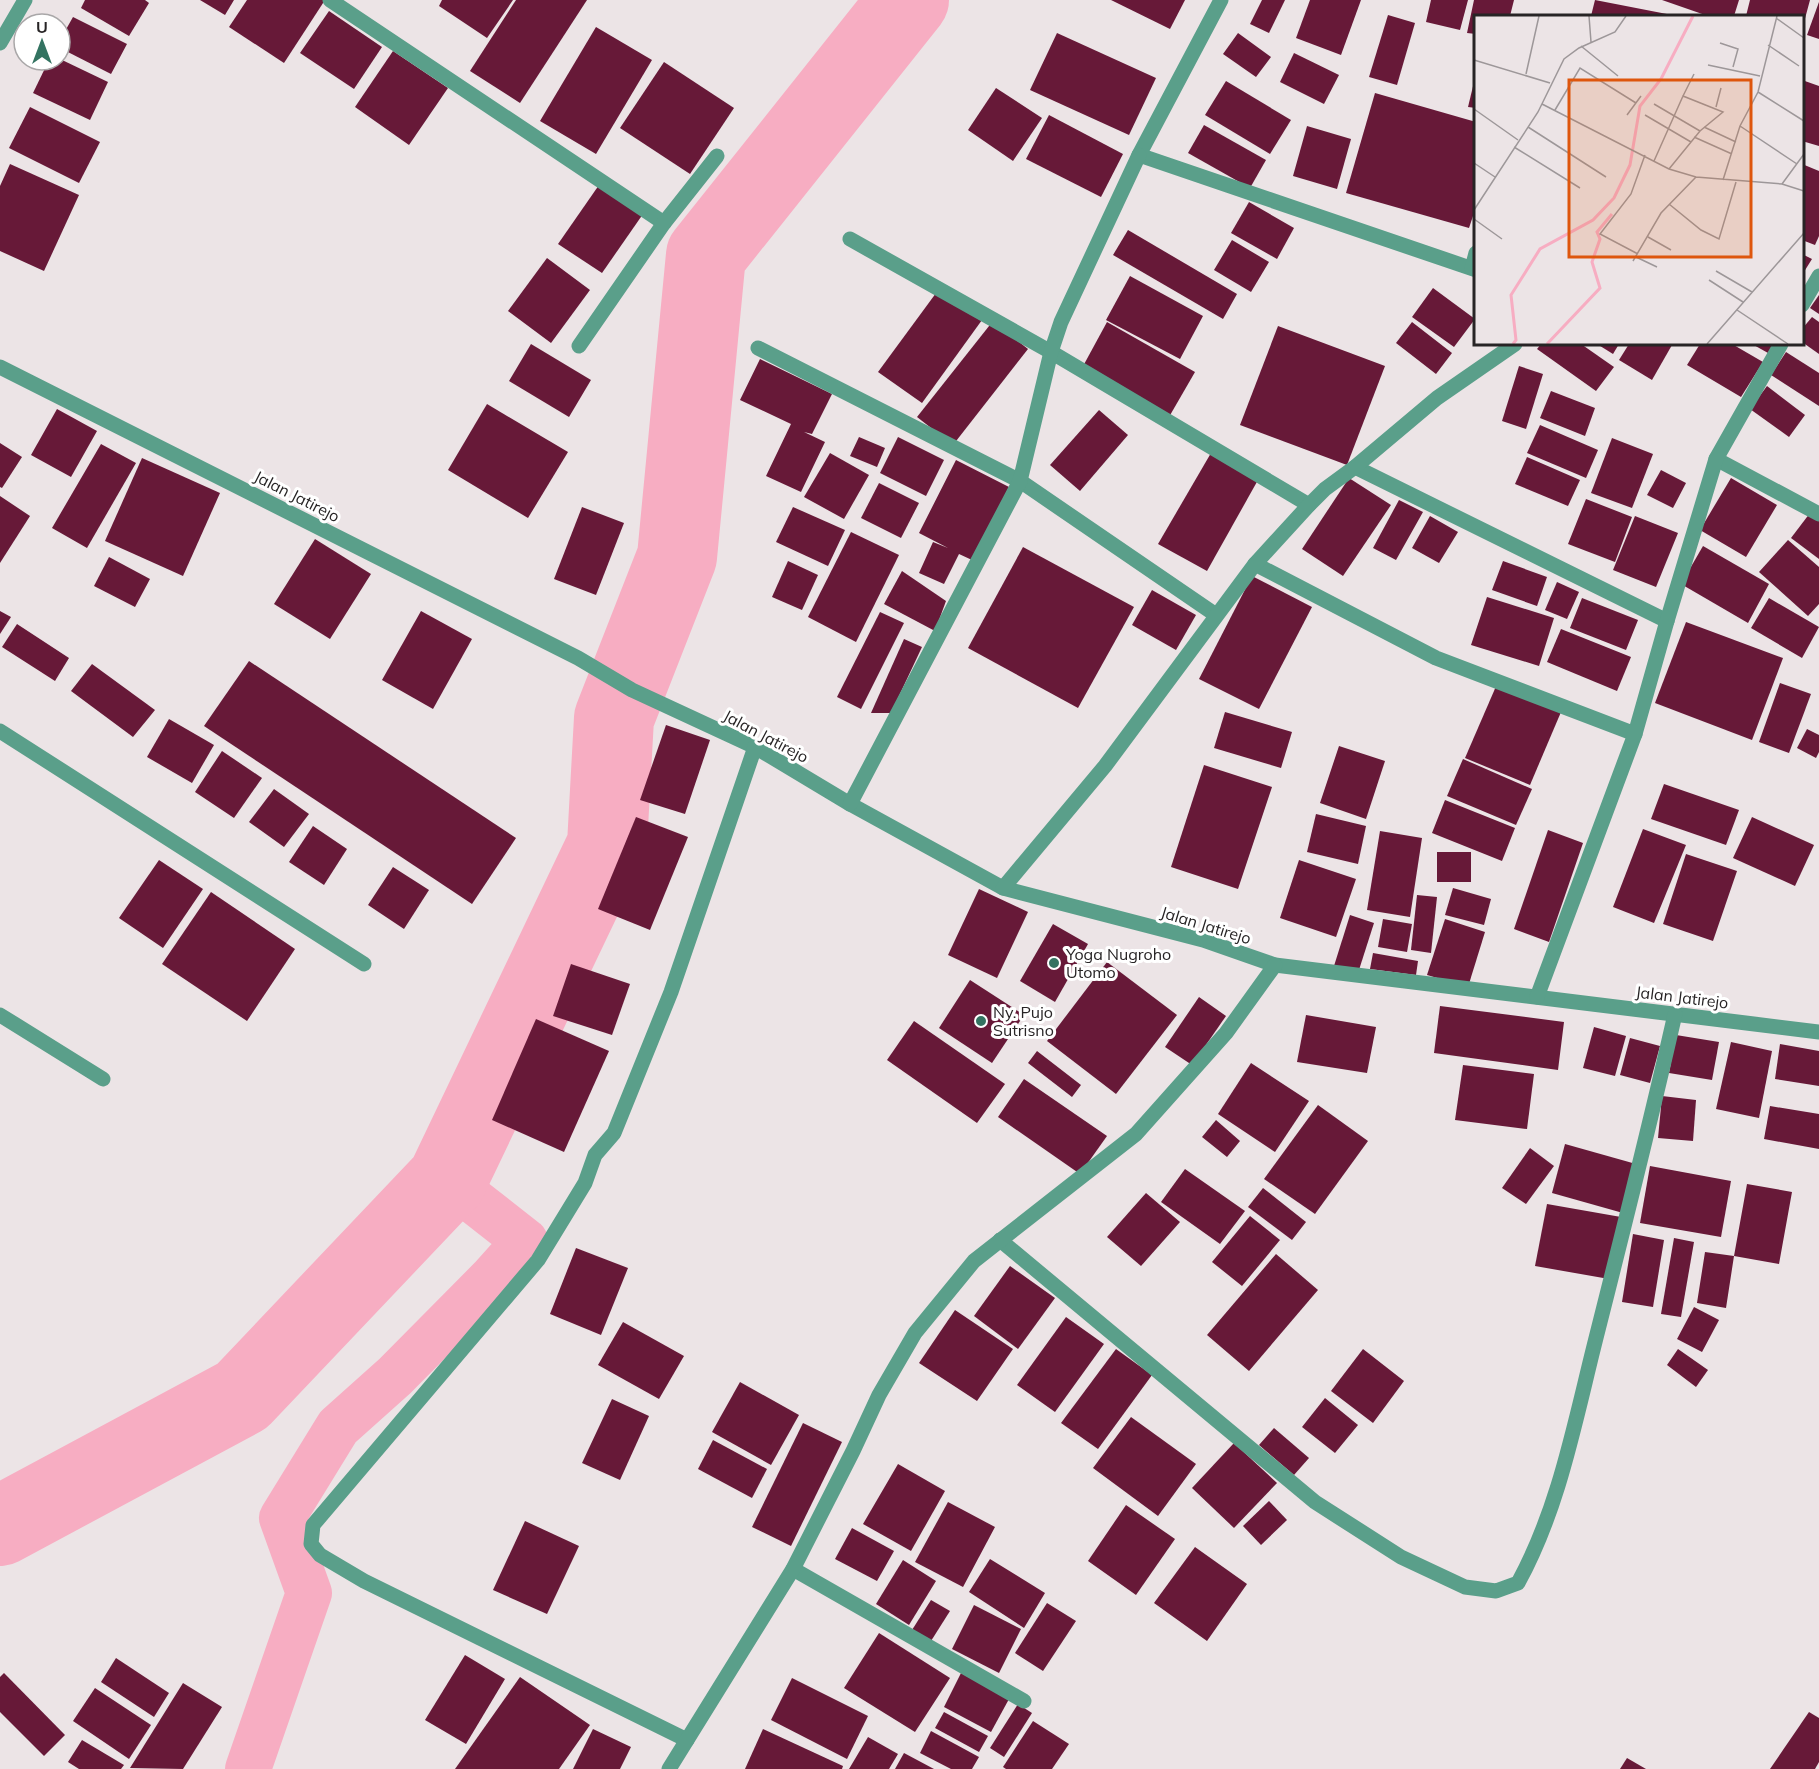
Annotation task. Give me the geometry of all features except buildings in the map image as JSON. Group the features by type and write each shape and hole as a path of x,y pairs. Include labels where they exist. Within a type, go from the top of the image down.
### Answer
{"street":[{"path":"0,43 25,0"},
{"path":"330,0 664,223"},
{"path":"850,804 1020,481 1051,352 1061,322 1139,155 1221,0"},
{"path":"1139,155 1474,269"},
{"path":"579,346 664,223 717,156"},
{"path":"850,239 1051,352 1309,505"},
{"path":"1804,303 1819,276"},
{"path":"1003,888 1105,766 1255,564 1309,505 1325,489 1355,467 1437,398 1514,345"},
{"path":"1537,997 1635,734 1666,621 1716,459 1780,345"},
{"path":"758,348 1020,481 1216,615"},
{"name":"Jalan Jatirejo","path":"0,367 578,658 632,690 755,747 850,804 1003,888 1203,940 1275,965 1819,1032"},
{"path":"1716,459 1819,514"},
{"path":"1355,467 1666,621"},
{"path":"1255,564 1436,658 1635,734"},
{"path":"0,731 364,964"},
{"path":"687,1740 364,1581 320,1555 311,1544 313,1525 538,1260 585,1183 595,1155 614,1133 671,992 755,747"},
{"path":"670,1769 793,1569 879,1395 915,1333 974,1261 1136,1134 1226,1033 1275,965"},
{"path":"1000,1240 1315,1502 1401,1557 1465,1587 1496,1591 1518,1583 1534,1555 1563,1471 1648,1138 1675,1014"},
{"path":"0,1015 103,1079"},
{"path":"793,1569 1024,1701"}],"waterway":[{"path":"0,1526 242,1396 447,1180 607,845 614,718 677,557 706,255 909,0"},
{"path":"248,1769 309,1593 282,1518 338,1427 395,1376 491,1279 525,1241 447,1180"}],"place":[{"name":"Yoga Nugroho Utomo","path":"1054,963"},
{"name":"Ny. Pujo Sutrisno","path":"981,1021"}]}
